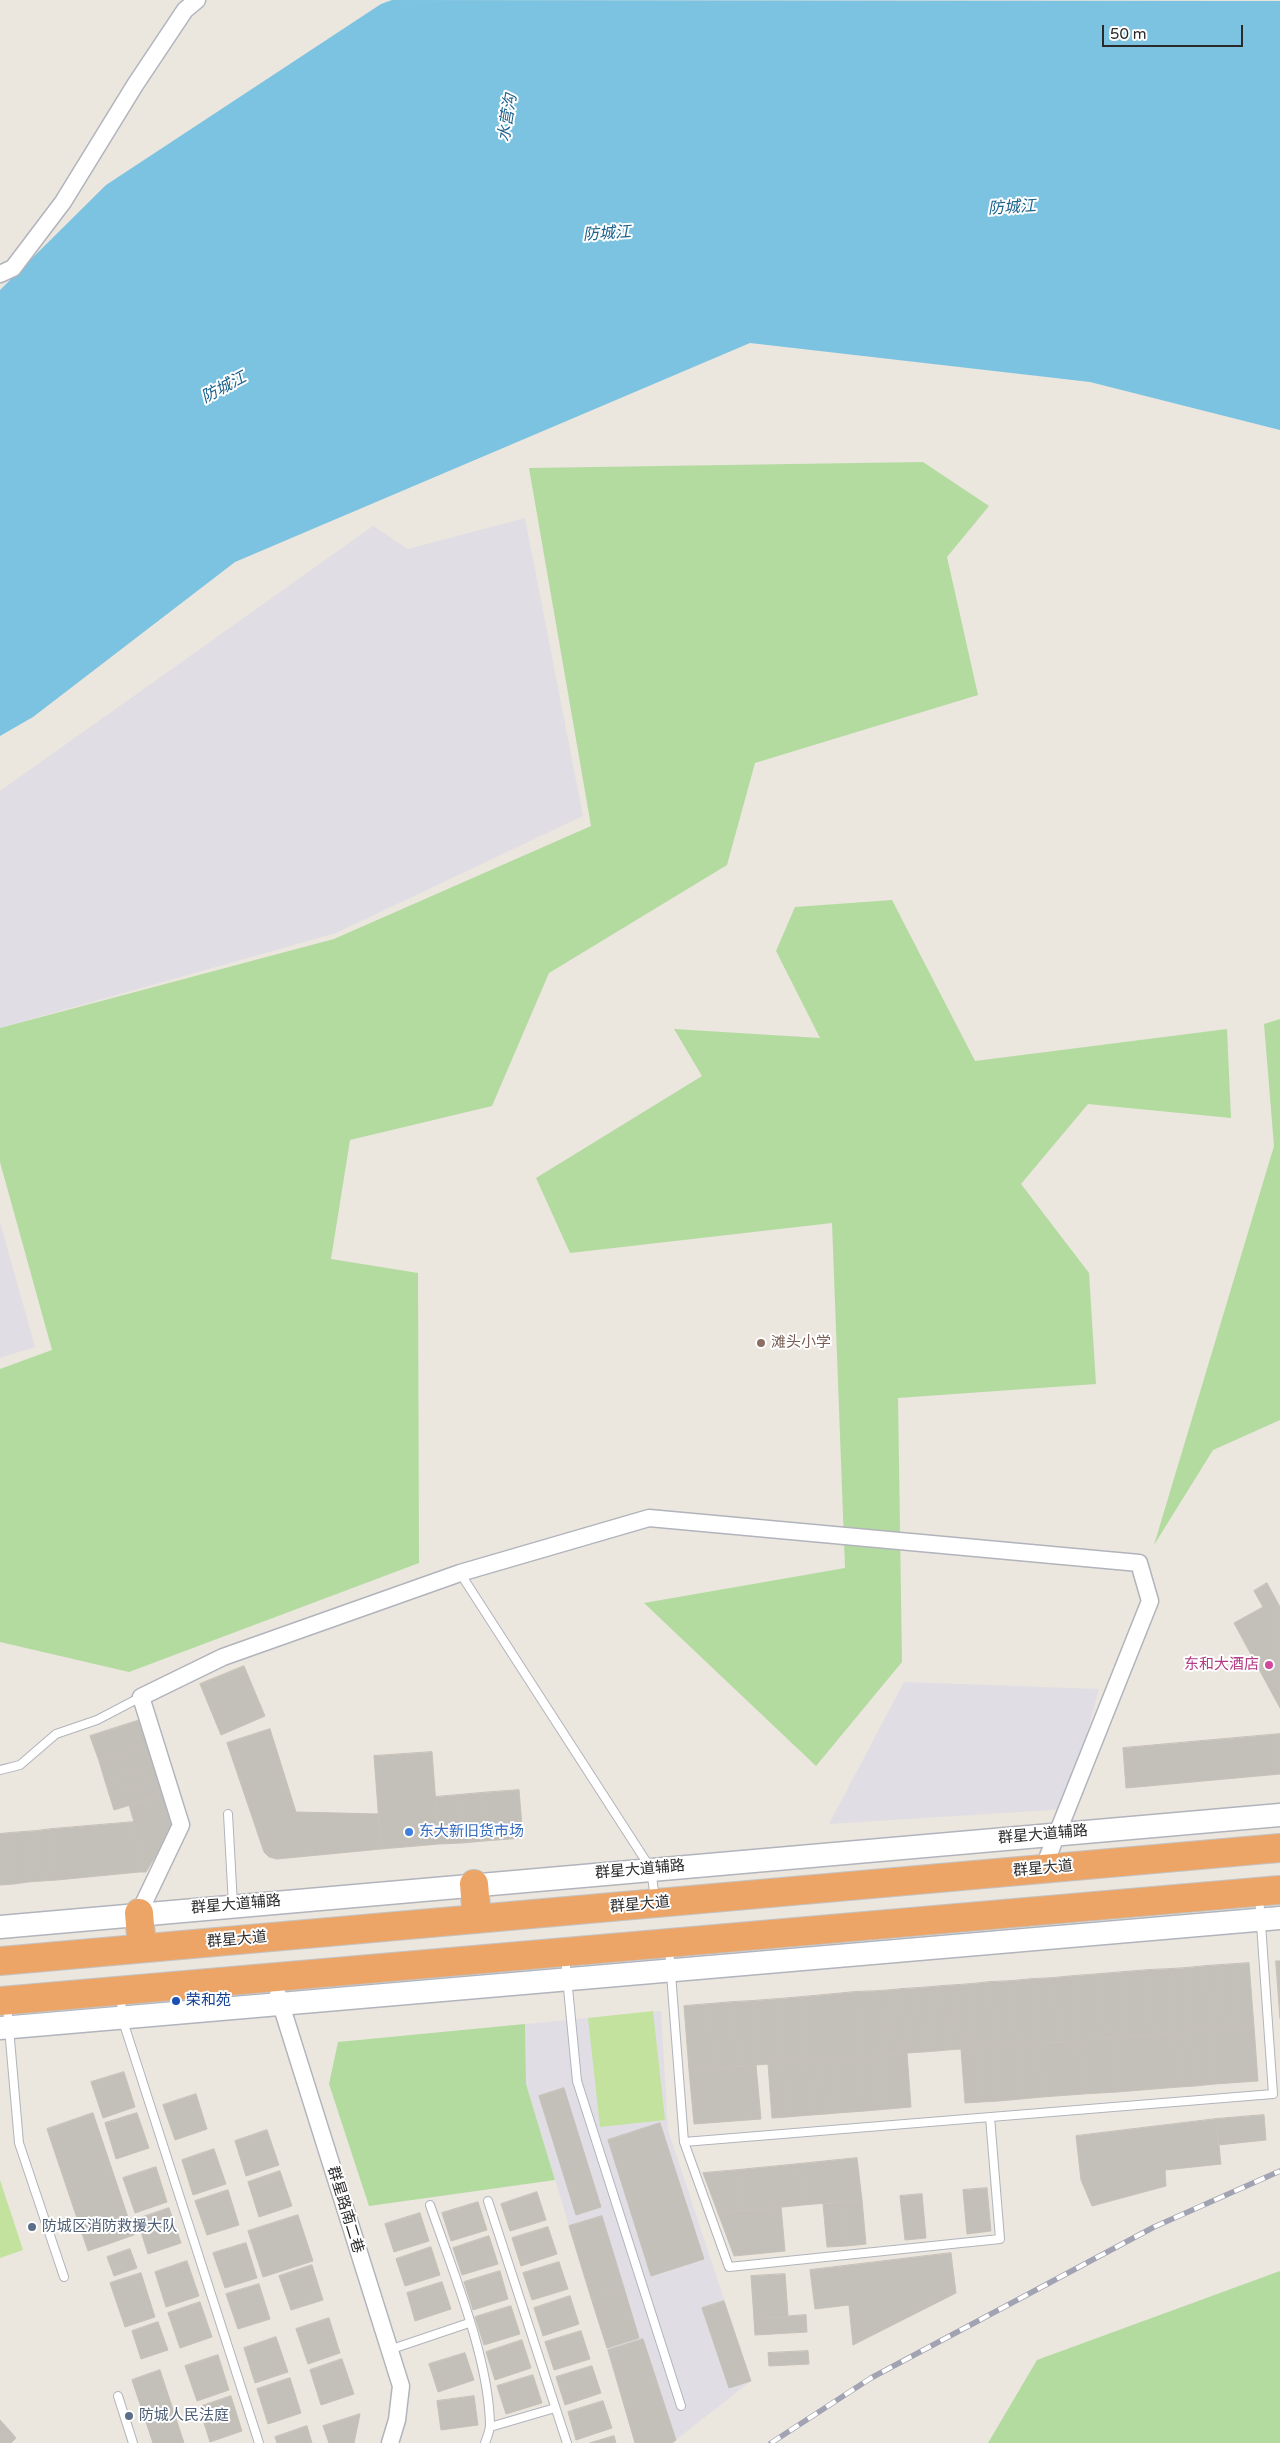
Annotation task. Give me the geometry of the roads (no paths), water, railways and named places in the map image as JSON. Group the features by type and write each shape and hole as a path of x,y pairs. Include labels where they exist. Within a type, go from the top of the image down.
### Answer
{"highway":[{"name":"群星大道","path":"2,1961 1280,1848"},
{"path":"474,1884 477,1919"},
{"path":"2,1961 4,2001 121,2005 669,1957 1269,1891"},
{"path":"139,1913 142,1948"}],"street":[{"path":"0,274 13,268 63,202 135,85 185,10 197,0"},
{"path":"139,1913 181,1826 141,1697 223,1657 460,1573 649,1518 1139,1562 1150,1601 1043,1869"},
{"name":"群星大道辅路","path":"0,1927 139,1913 1280,1815"},
{"path":"669,1957 1270,1918"},
{"name":"群星路南二巷","path":"276,1991 401,2386 397,2420 390,2443"},
{"path":"4,2028 121,2005"}],"lane":[{"path":"460,1573 651,1869 655,1903"},
{"path":"0,1770 20,1765 56,1734 97,1720 141,1697"},
{"path":"228,1814 233,1905"},
{"path":"684,2142 1273,2094 1269,1891"},
{"path":"669,1957 684,2142 729,2267 1000,2239 990,2117"},
{"path":"565,1966 577,2081 681,2406"},
{"path":"4,2001 4,2028 19,2143 64,2277"},
{"path":"121,2005 260,2443"},
{"path":"488,2201 567,2443"},
{"path":"430,2205 469,2323 485,2381 490,2427 485,2443"},
{"path":"389,2350 469,2323"},
{"path":"118,2396 133,2443"},
{"path":"490,2427 556,2408"}],"water":[{"path":"392,0 1280,1 1280,430 1090,382 750,343 235,562 33,717 0,736 0,290 106,185 381,4"}],"railway":[{"path":"771,2443 871,2378 1154,2227 1280,2171"}],"place":[{"name":"滩头小学","path":"761,1343"},
{"name":"东和大酒店","path":"1269,1665"},
{"name":"东大新旧货市场","path":"409,1832"},
{"name":"荣和苑","path":"176,2001"},
{"name":"防城区消防救援大队","path":"32,2227"},
{"name":"防城人民法庭","path":"129,2416"}],"water label":[{"name":"水营沟","path":"508,118"},
{"name":"防城江","path":"1012,208"},
{"name":"防城江","path":"607,234"},
{"name":"防城江","path":"224,388"}]}
